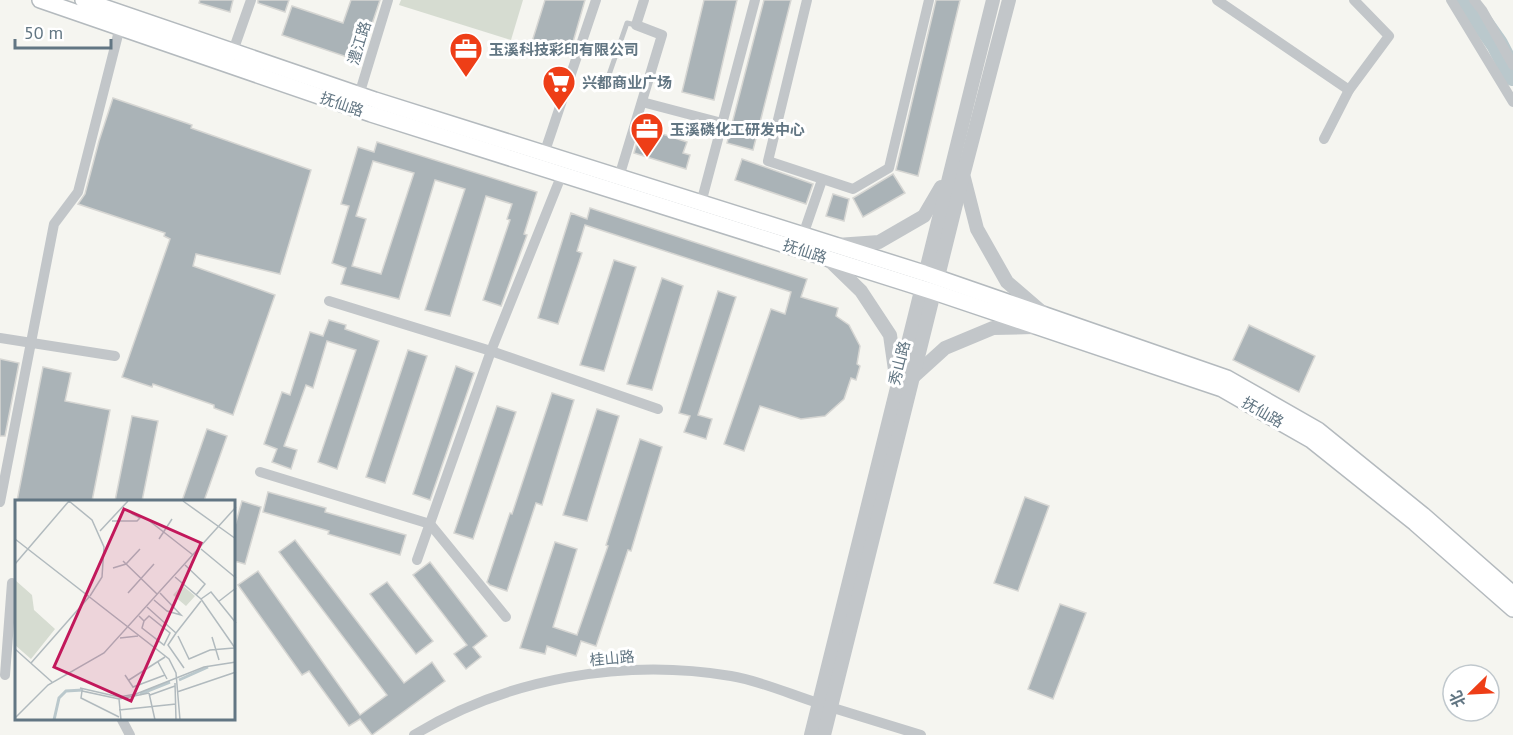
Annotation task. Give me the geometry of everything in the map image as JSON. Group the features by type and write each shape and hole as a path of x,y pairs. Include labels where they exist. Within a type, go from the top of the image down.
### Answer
{"main road":[{"name":"抚仙路","path":"40,0 233,51 360,95 803,235 831,252"},
{"name":"抚仙路","path":"83,0 122,20 371,114 562,174 831,252 1041,321 1227,378 1318,430 1423,514 1513,594"},
{"name":"抚仙路","path":"1041,321 1222,389 1311,440 1415,524 1513,609"}],"street":[{"path":"233,51 252,0"},
{"name":"澧江路","path":"360,95 388,0"},
{"path":"544,154 596,0"},
{"path":"619,177 662,35 636,25 644,0"},
{"path":"701,203 755,0"},
{"path":"807,0 768,161 853,189 889,168 929,0"},
{"name":"秀山路","path":"824,735 824,705 897,383 929,283 956,175 993,0"},
{"name":"秀山路","path":"956,175 1009,0"},
{"path":"1217,0 1349,90"},
{"path":"1324,139 1349,90 1389,36 1354,0"},
{"path":"1451,0 1513,102"},
{"path":"1474,0 1513,65"},
{"path":"0,502 54,224 78,192 122,20"},
{"path":"642,102 722,123"},
{"path":"417,560 491,351 562,174"},
{"path":"897,383 890,335 861,291 831,252 879,242 924,216 956,175"},
{"path":"956,175 977,228 1007,282 1041,321"},
{"path":"803,235 822,180"},
{"name":"秀山路","path":"811,735 824,705 913,377 929,283"},
{"path":"329,301 491,351 658,409"},
{"path":"913,377 945,348 993,328 1041,321"},
{"path":"0,338 115,356"},
{"path":"260,472 430,524 506,617"},
{"path":"5,675 12,583 15,584"},
{"name":"桂山路","path":"414,735 432,724 492,697 545,681 618,671 684,670 734,676 921,735"},
{"path":"122,720 130,735"}],"lane":[{"path":"604,89 627,23 636,25"}],"shaded area":[{"path":"401,0 523,0 511,40 399,5"}],"building":[{"path":"200,0 233,0 230,12 199,3"},
{"path":"258,0 289,0 285,12 258,3"},
{"path":"351,0 380,0 364,48 347,57 282,35 292,6 343,23"},
{"path":"545,0 585,0 569,56 531,45"},
{"path":"704,0 737,0 714,100 682,92"},
{"path":"764,0 791,0 753,150 727,143"},
{"path":"936,0 960,0 918,176 896,170"},
{"path":"113,98 311,170 280,274 196,254 193,266 275,295 233,415 214,408 214,405 153,384 152,387 122,377 170,239 164,236 165,233 78,204 85,194"},
{"path":"647,129 687,142 683,153 690,155 686,169 634,153 638,139 644,141"},
{"path":"377,142 537,192 524,234 527,235 501,306 483,300 510,220 507,219 512,204 486,196 450,316 425,310 465,189 435,180 399,299 341,284 346,268 332,263 349,206 341,204 358,147 374,152","holes":["373,161 414,173 381,274 352,266 366,219 356,216"]},
{"path":"742,159 813,184 806,204 735,180"},
{"path":"893,174 905,193 863,217 853,198"},
{"path":"833,194 849,199 844,221 826,216"},
{"path":"590,208 807,279 801,297 838,308 836,316 849,325 860,346 857,364 860,366 856,380 851,378 844,399 825,416 801,419 760,406 744,451 724,444 771,309 785,314 791,292 585,225 577,251 582,253 558,324 538,318 571,213 587,219"},
{"path":"614,260 636,267 604,371 580,365"},
{"path":"662,278 683,286 652,390 627,384"},
{"path":"718,291 736,297 698,415 712,419 706,439 684,432 690,416 679,413"},
{"path":"329,320 346,325 345,329 379,341 337,469 318,462 356,350 327,341 313,388 306,385 284,446 297,450 291,469 272,462 277,449 264,444 282,392 290,395 310,332 323,336"},
{"path":"1249,325 1315,356 1299,392 1233,360"},
{"path":"408,350 427,356 385,483 366,477"},
{"path":"0,359 19,363 5,436 0,436"},
{"path":"456,366 474,373 430,500 413,494"},
{"path":"43,367 71,373 65,401 110,410 92,500 17,500"},
{"path":"552,393 574,400 542,505 536,503 507,591 487,582"},
{"path":"497,406 516,412 473,539 454,533"},
{"path":"597,409 619,416 587,521 563,515"},
{"path":"132,416 158,421 142,500 115,500"},
{"path":"207,429 227,436 204,500 182,500"},
{"path":"640,439 662,447 631,551 628,550 596,646 581,641 576,656 547,646 545,654 520,648 555,542 577,549 553,627 577,635 608,546 606,545"},
{"path":"268,492 326,508 325,512 406,535 400,555 263,512"},
{"path":"1025,497 1049,506 1018,591 994,583"},
{"path":"242,501 261,507 245,564 236,562 236,522"},
{"path":"295,540 404,683 432,662 445,681 372,735 360,719 349,726 309,671 302,675 238,585 258,571 360,715 387,695 279,552"},
{"path":"430,562 487,636 473,647 481,657 466,669 454,654 467,645 413,575"},
{"path":"387,582 433,641 416,654 370,594"},
{"path":"1060,604 1086,613 1053,699 1028,689"}],"waterway":[{"path":"1466,0 1497,44 1513,75"}],"place":[{"name":"玉溪科技彩印有限公司","path":"466,78"},
{"name":"兴都商业广场","path":"559,111"},
{"name":"玉溪磷化工研发中心","path":"647,158"}]}
